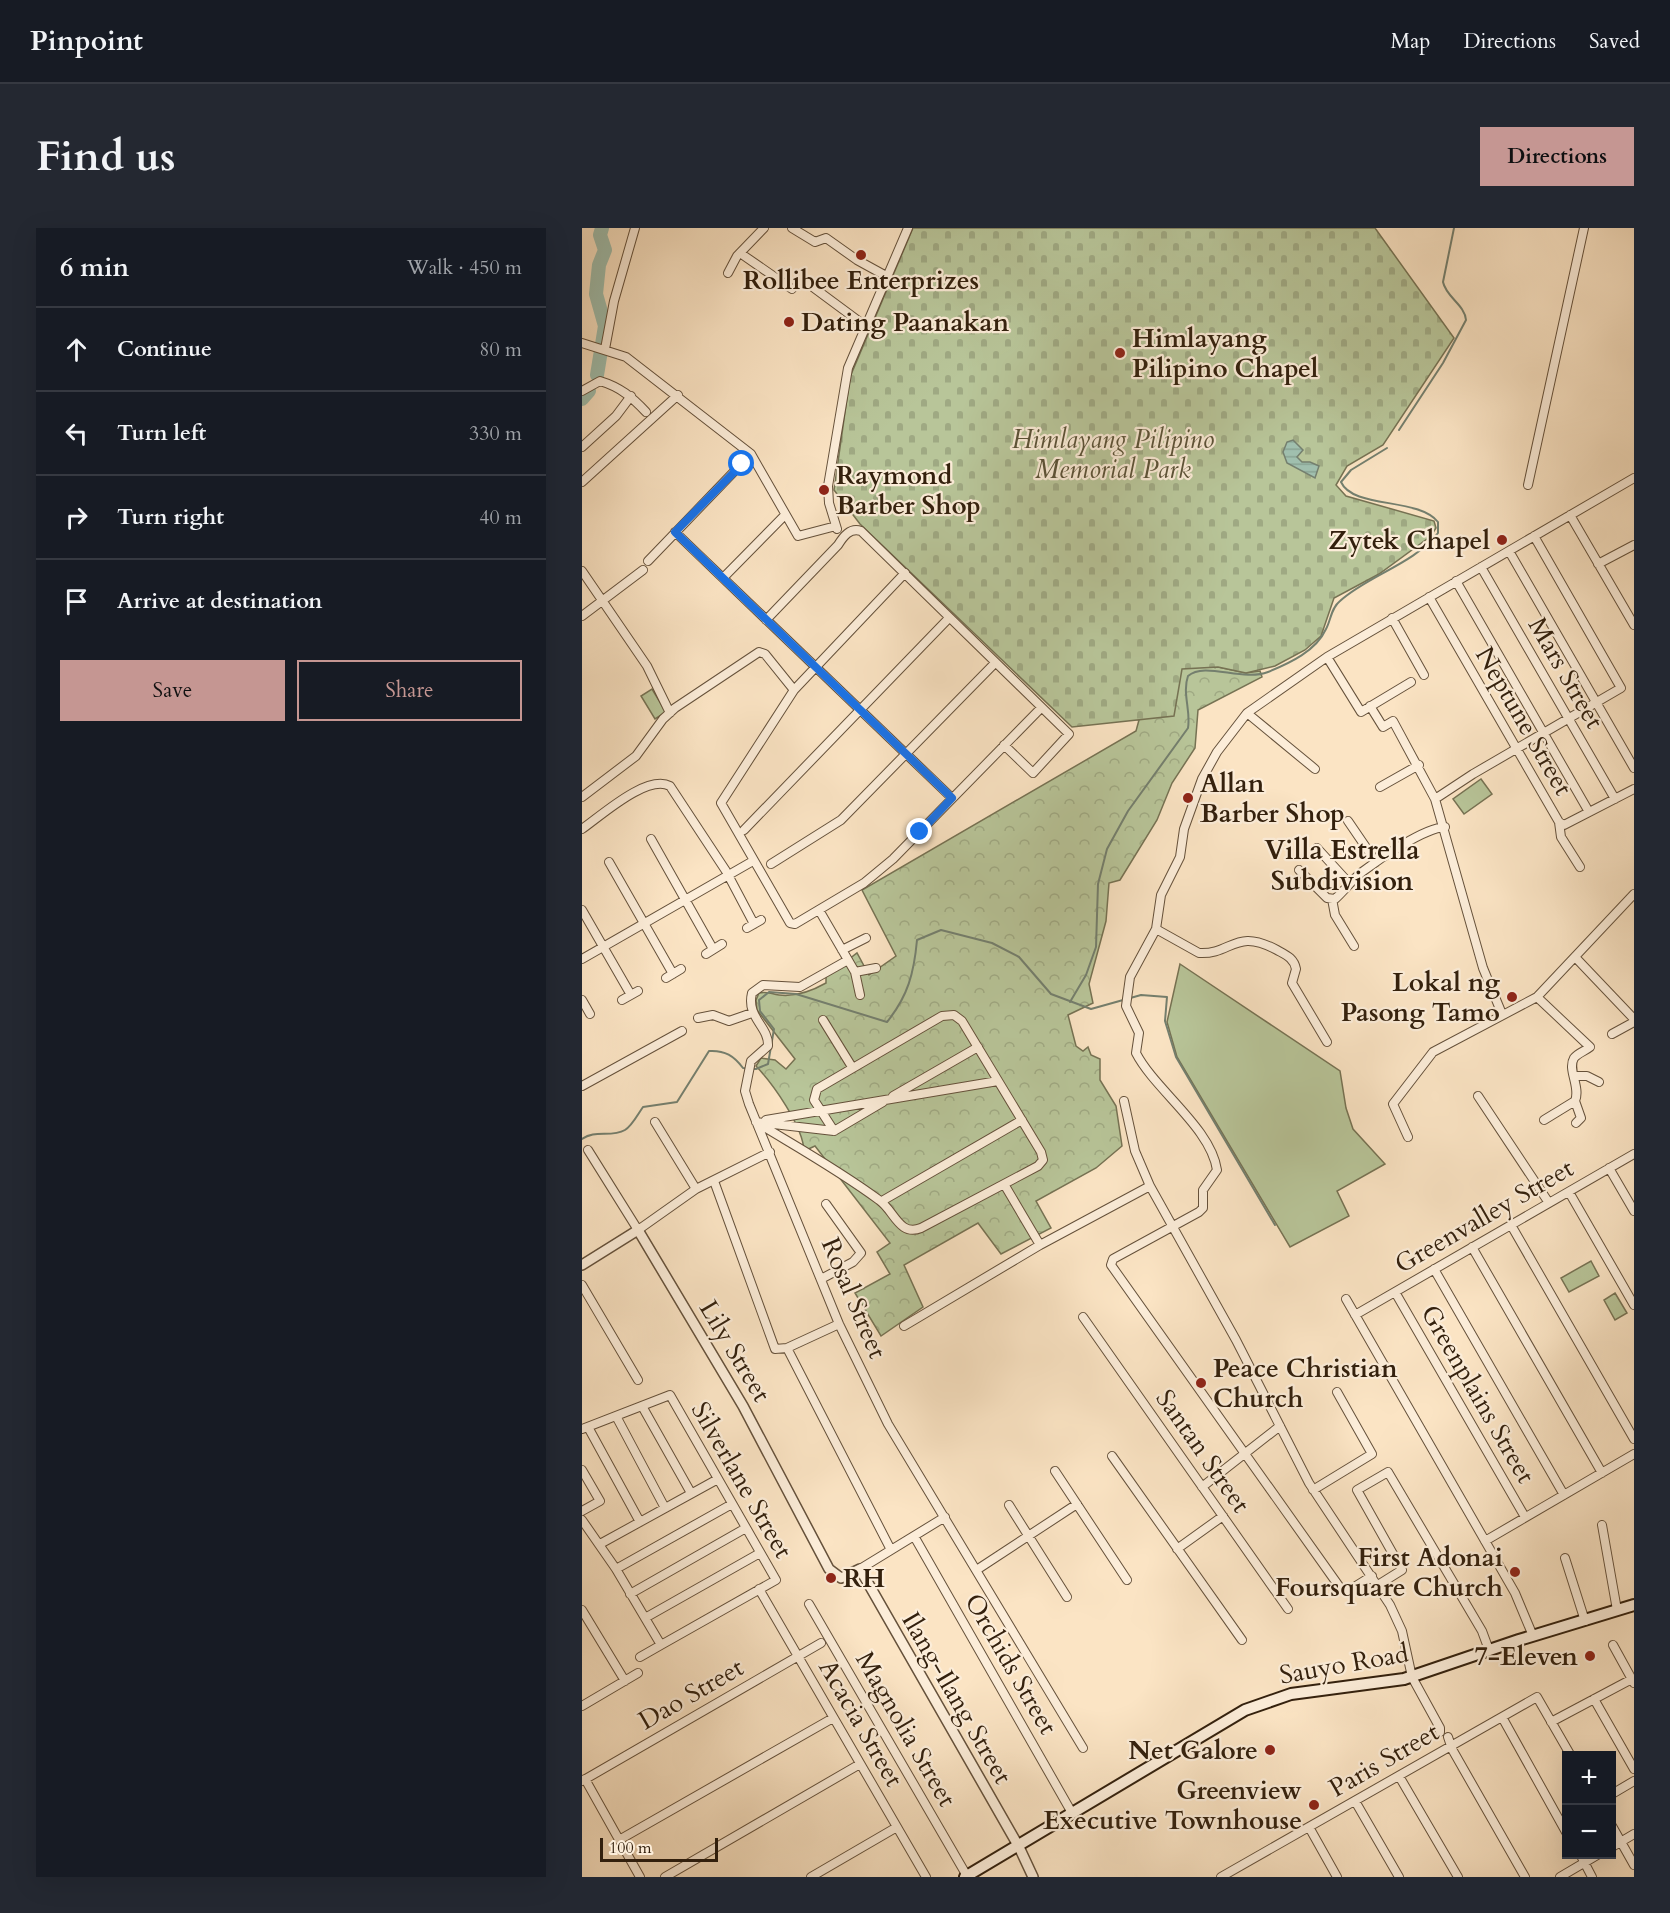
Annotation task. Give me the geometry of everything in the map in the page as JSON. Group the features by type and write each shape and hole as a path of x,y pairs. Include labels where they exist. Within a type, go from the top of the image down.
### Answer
{"main road":[{"name":"Sauyo Road","path":"966,1876 1019,1847 1245,1710 1290,1694 1368,1686 1412,1677 1489,1650 1634,1605"}],"street":[{"path":"605,349 614,301 635,228"},
{"path":"728,273 740,253 764,228"},
{"path":"792,228 815,242 826,238 857,260 888,277"},
{"path":"843,536 836,526 829,503 828,486 845,381 864,325 888,277 908,228"},
{"path":"1528,485 1584,228"},
{"path":"740,253 792,289"},
{"path":"806,282 864,325"},
{"path":"582,343 626,357 678,395 751,454 798,536 836,526"},
{"path":"582,391 600,381 615,386 632,396 646,412"},
{"path":"582,482 678,395"},
{"path":"582,447 616,416 632,396"},
{"path":"648,561 751,454"},
{"path":"1372,1576 1348,1591 1341,1589 1111,1265 1113,1259 1174,1227 1203,1208 1203,1190 1215,1175 1216,1164 1187,1116 1140,1062 1136,1053 1139,1033 1126,1006 1127,991 1133,969 1156,929 1161,895 1180,857 1184,829 1202,779 1217,752 1247,713 1328,657 1392,618 1634,478"},
{"path":"723,578 785,515"},
{"path":"1570,515 1634,625"},
{"path":"766,620 835,549 843,536 853,530 861,531 1069,734 1033,773 1004,745"},
{"path":"675,532 952,798"},
{"path":"1435,799 1621,688 1534,536"},
{"path":"1598,564 1634,545"},
{"path":"1509,551 1634,768"},
{"name":"Mars Street","path":"1481,567 1615,799"},
{"path":"582,616 643,570"},
{"path":"582,571 647,666 663,704 670,713"},
{"path":"904,573 794,690 720,805 790,923 795,924 822,909 878,872 1041,708"},
{"path":"1456,581 1589,812"},
{"name":"Neptune Street","path":"1429,597 1558,822 1561,837 1580,867"},
{"path":"744,830 950,618"},
{"path":"1392,618 1424,675"},
{"path":"582,797 636,756 670,713 762,651 794,690"},
{"path":"1328,657 1361,712 1411,682"},
{"path":"771,864 835,825 994,663"},
{"path":"1370,706 1383,727 1393,721 1419,765 1435,799 1445,827 1483,968 1502,1014"},
{"path":"1247,713 1315,769"},
{"path":"1380,787 1419,765"},
{"path":"582,829 645,786 664,783 676,791 728,875 754,924"},
{"path":"1558,822 1564,825 1634,789"},
{"path":"1348,821 1376,862"},
{"path":"1299,870 1327,898 1337,898 1349,883 1376,862 1410,842 1445,827"},
{"path":"651,839 686,900 710,951 722,944"},
{"path":"1317,848 1349,883"},
{"path":"582,959 753,861"},
{"path":"609,862 644,924 669,976 681,969"},
{"path":"1408,1137 1393,1104 1421,1063 1432,1052 1538,997 1634,894"},
{"path":"1332,899 1335,915 1354,946"},
{"path":"822,909 855,972 860,995"},
{"path":"582,910 603,947 634,993 622,1000"},
{"path":"1156,929 1199,953 1207,954 1234,942 1260,940 1290,957 1296,969 1292,983 1327,1042"},
{"path":"842,950 866,938"},
{"path":"1575,957 1634,1020 1612,1034"},
{"path":"698,1018 708,1014 729,1021 736,1020 752,1013 750,1002 752,993 757,987 800,987 848,960"},
{"path":"855,972 876,968"},
{"path":"1538,997 1590,1047 1575,1056 1572,1063 1578,1090 1575,1101 1581,1118 1576,1123"},
{"path":"582,1000 590,1014"},
{"name":"Rosal Street","path":"752,1013 768,1041 768,1046 751,1062 745,1091 839,1324 888,1424 978,1569 1083,1748"},
{"path":"756,1122 882,1201 902,1227 916,1230 1038,1166 1043,1160 1022,1120 962,1021 948,1014 822,1084 814,1095 817,1107 834,1131"},
{"path":"823,1020 852,1067"},
{"path":"582,1086 682,1031"},
{"path":"756,1122 834,1131 978,1047"},
{"path":"1574,1076 1587,1076 1599,1082"},
{"path":"756,1122 998,1081"},
{"path":"1478,1096 1549,1203"},
{"path":"1124,1101 1135,1152 1150,1186 1313,1490 1378,1585 1397,1618 1412,1677 1525,1877"},
{"path":"1544,1120 1575,1101"},
{"path":"882,1201 1022,1120"},
{"path":"655,1122 696,1190"},
{"name":"Lily Street","path":"588,1150 743,1406 829,1569 838,1578 860,1569"},
{"path":"582,1265 696,1190 770,1152"},
{"name":"Greenvalley Street","path":"1355,1315 1634,1154"},
{"path":"1609,1168 1634,1211"},
{"path":"714,1180 775,1349 787,1348 839,1324"},
{"path":"1004,1184 1040,1245"},
{"path":"904,1326 1040,1245 1150,1186"},
{"path":"1569,1191 1634,1305"},
{"path":"821,1279 854,1262 861,1253 826,1204"},
{"path":"1511,1225 1634,1439"},
{"path":"1472,1247 1602,1473"},
{"path":"1434,1269 1564,1495"},
{"path":"582,1285 638,1380"},
{"name":"Greenplains Street","path":"1395,1292 1525,1517"},
{"path":"1346,1299 1525,1612 1533,1636"},
{"name":"Santan Street","path":"1083,1317 1288,1609"},
{"path":"787,1348 891,1550"},
{"path":"1313,1490 1372,1454 1337,1392"},
{"name":"Silverlane Street","path":"585,1428 670,1395 776,1580 640,1657"},
{"path":"642,1406 691,1493"},
{"path":"616,1416 665,1508"},
{"path":"1202,1487 1280,1426"},
{"path":"585,1428 640,1522"},
{"path":"1485,1541 1634,1454"},
{"path":"1112,1456 1242,1640"},
{"path":"582,1470 600,1501 582,1511"},
{"path":"1055,1471 1127,1580"},
{"path":"1378,1585 1402,1570 1357,1490 1388,1472 1482,1631 1489,1650"},
{"path":"600,1544 718,1479"},
{"path":"616,1569 732,1504"},
{"path":"1009,1504 1067,1597"},
{"path":"978,1569 1077,1504"},
{"path":"1177,1549 1223,1516"},
{"path":"860,1569 945,1517"},
{"path":"582,1520 616,1569 661,1645"},
{"path":"1602,1525 1617,1610"},
{"path":"630,1594 746,1528"},
{"name":"Orchids Street","path":"914,1536 1072,1813"},
{"path":"645,1618 760,1553"},
{"path":"1565,1558 1585,1621"},
{"name":"Ilang-Ilang Street","path":"860,1569 1019,1847 1033,1877"},
{"name":"Acacia Street","path":"759,1589 926,1877"},
{"name":"Magnolia Street","path":"808,1604 966,1876"},
{"path":"582,1610 625,1681"},
{"name":"Dao Street","path":"583,1780 821,1643"},
{"path":"1569,1751 1551,1722 1633,1681 1613,1645"},
{"path":"583,1702 638,1673"},
{"name":"Paris Street","path":"1221,1877 1537,1697 1551,1722"},
{"path":"1594,1699 1634,1769"},
{"path":"1502,1717 1562,1825"},
{"path":"619,1840 833,1718"},
{"path":"665,1877 860,1764"},
{"path":"1399,1776 1458,1877"},
{"path":"583,1780 640,1877"},
{"path":"1616,1791 1634,1781"},
{"path":"1355,1801 1399,1877"},
{"path":"811,1877 897,1827"},
{"path":"1309,1827 1337,1877"},
{"path":"1616,1844 1634,1834"},
{"path":"1616,1835 1634,1865"},
{"path":"1582,1859 1592,1877"},
{"path":"1560,1877 1591,1859"}],"green space":[{"name":"Himlayang Pilipino Memorial Park","path":"913,228 1375,228 1454,338 1383,445 1347,466 1336,485 1346,496 1434,521 1436,528 1431,536 1379,574 1334,598 1321,636 1305,650 1275,666 1246,673 1218,667 1182,669 1174,716 1072,727 860,524 834,490 850,377"},
{"path":"1166,666 1218,667 1246,673 1260,671 1262,677 1198,710 1195,748 1172,783 1157,820 1120,880 1109,883 1106,921 1089,984 1093,1003 1068,1015 1076,1046 1083,1051 1088,1047 1091,1055 1100,1059 1100,1080 1116,1106 1122,1146 1096,1168 1036,1201 1051,1228 1001,1254 978,1223 904,1265 923,1307 881,1336 855,1293 890,1274 877,1252 890,1243 815,1146 804,1151 793,1118 771,1083 756,1066 761,1058 775,1060 786,1069 795,1059 757,1010 756,1000 759,993 764,992 792,995 815,989 826,983 826,977 857,953 869,975 896,956 862,890 1136,731 1139,720 1126,717"},
{"path":"652,689 666,712 655,719 641,696"},
{"path":"1481,779 1492,794 1464,814 1453,799"},
{"path":"1180,964 1340,1071 1346,1108 1353,1129 1385,1164 1337,1191 1349,1216 1290,1247 1177,1057 1167,1022"},
{"path":"1591,1261 1599,1276 1569,1292 1561,1278"},
{"path":"1615,1293 1627,1313 1615,1320 1604,1300"}],"shaded area":[{"path":"1293,440 1303,450 1297,457 1302,462 1310,462 1319,466 1315,478 1287,463 1283,452 1287,442"}],"waterway":[{"path":"597,375 605,326 596,294 599,265 605,250 600,235 602,228"},
{"path":"1399,430 1443,363 1466,320 1443,282 1454,228"},
{"path":"582,399 589,391"},
{"path":"1070,1002 1086,975 1096,947 1098,884 1107,849 1128,811 1188,728 1186,689 1188,676 1204,670 1247,675 1258,674 1268,672 1293,660 1309,650 1322,637 1340,601 1363,584 1404,562 1428,544 1438,533 1438,522 1429,514 1402,505 1358,496 1341,482 1351,470 1387,448"},
{"path":"582,1139 592,1134 625,1130 643,1107 677,1102 709,1051 729,1055 743,1068 756,1069 768,1064 774,1029 760,1011 759,1000 769,992 796,994 887,1022 909,984 917,940 941,930 992,943 1019,957 1051,994 1091,1009 1141,995 1167,997 1165,1021 1176,1057 1275,1225"}],"place":[{"name":"Rollibee Enterprizes","path":"861,255"},
{"name":"Dating Paanakan","path":"789,322"},
{"name":"Himlayang Pilipino Chapel","path":"1120,353"},
{"name":"Raymond Barber Shop","path":"824,490"},
{"name":"Zytek Chapel","path":"1502,540"},
{"name":"Allan Barber Shop","path":"1188,798"},
{"name":"Lokal ng Pasong Tamo","path":"1512,997"},
{"name":"Peace Christian Church","path":"1201,1383"},
{"name":"First Adonai Foursquare Church","path":"1515,1572"},
{"name":"RH","path":"831,1578"},
{"name":"7-Eleven","path":"1590,1656"},
{"name":"Net Galore","path":"1270,1750"},
{"name":"Greenview Executive Townhouse","path":"1314,1805"}],"district":[{"name":"Villa Estrella Subdivision","path":"1342,866"}],"route":[{"path":"742,464 675,532 952,798 920,832"}]}
